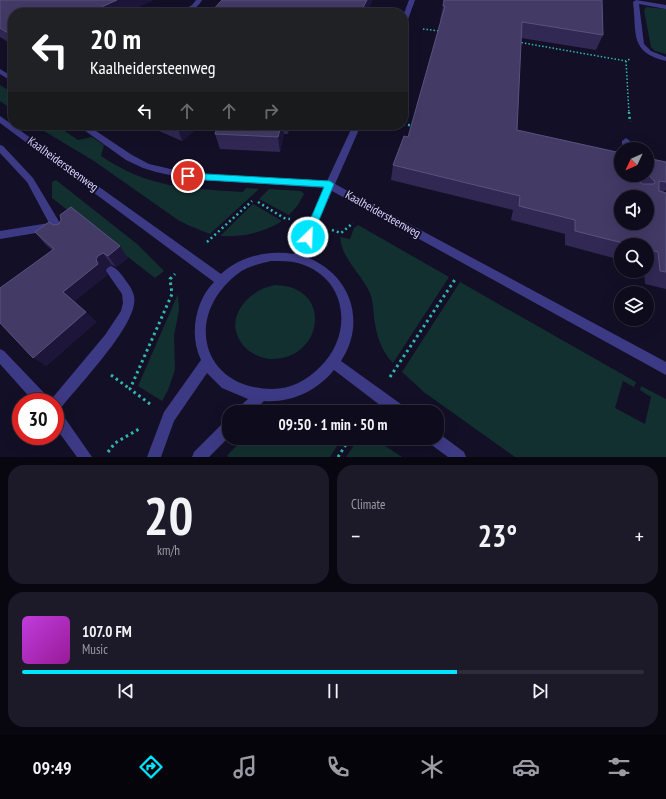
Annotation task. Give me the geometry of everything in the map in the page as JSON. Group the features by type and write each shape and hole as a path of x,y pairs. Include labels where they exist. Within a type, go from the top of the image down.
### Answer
{"street":[{"path":"190,8 198,3 199,0"},
{"path":"408,11 412,0"},
{"path":"666,7 636,2 640,44 643,49 649,53 666,58"},
{"name":"Kaalheidersteenweg","path":"15,130 222,281"},
{"name":"Kaalheidersteenweg","path":"88,130 131,159 166,172 188,176 330,184 666,369"},
{"path":"297,259 355,130"},
{"path":"0,148 30,180 60,228 0,235"},
{"path":"271,257 297,259 314,265 329,276 340,290 347,307 348,326 344,345 334,363 319,378 301,389 281,395 260,396 243,392 228,385 216,374 207,362 202,350 199,325 206,301 222,281 232,272 257,260 271,257"},
{"path":"64,393 116,329 128,310 129,302 127,293 119,279 111,271"},
{"path":"0,355 35,393"},
{"path":"154,457 169,417 207,362"},
{"path":"334,363 391,405"},
{"path":"251,405 260,396"},
{"path":"64,428 85,457"},
{"path":"199,457 222,434"},
{"path":"443,445 459,457"}],"path":[{"path":"418,28 440,31"},
{"path":"515,41 626,61 649,53"},
{"path":"626,61 631,139 628,142"},
{"path":"408,125 419,127"},
{"path":"254,200 284,218 341,233 354,222 358,222"},
{"path":"377,395 458,276 451,273"},
{"path":"104,457 115,443 149,422 169,417"},
{"path":"338,457 346,445"}],"green space":[{"path":"646,7 666,9 666,54 655,51 651,47 644,10"},
{"path":"0,85 8,90 8,107 0,101"},
{"path":"42,130 63,130 78,140 92,137 104,145 101,156 119,167 153,181 186,188 243,192 246,188 259,189 210,234 178,220 94,161"},
{"path":"56,180 137,244 164,271 155,278 52,198 52,182"},
{"path":"269,189 301,191 304,194 298,205 289,215 259,199"},
{"path":"253,204 282,221 267,229 252,233 236,236 220,236"},
{"path":"358,225 449,277 393,363 383,350 377,335 372,299 369,291 347,258 341,245 340,237 350,239 354,228"},
{"path":"460,282 636,382 634,387 623,381 615,408 645,424 651,397 640,390 641,386 666,399 666,457 515,457 444,407 444,405 425,393 402,372"},
{"path":"275,285 294,289 307,297 314,310 315,324 310,337 301,349 287,357 269,359 249,351 240,341 236,331 236,321 239,311 253,294"},
{"path":"178,294 179,310 174,336 175,370 168,390 162,401 138,386"},
{"path":"239,445 338,445 330,457 227,456"},
{"path":"354,445 384,445 402,457 346,457"}],"building":[{"path":"0,0 117,0 99,8 8,8 8,33 0,28"},
{"path":"222,0 367,0 363,8 215,8"},
{"path":"444,0 602,0 603,35 522,22 517,130 614,151 614,182 641,182 642,184 654,184 654,159 666,162 666,182 659,181 659,191 666,193 666,272 660,271 658,252 654,251 654,238 614,238 614,241 575,231 575,220 519,206 520,196 393,165 404,136 408,137 445,6 443,6"},
{"path":"216,130 280,130 278,137 215,134"},
{"path":"71,207 120,246 108,256 103,253 98,256 96,259 98,264 63,292 86,312 33,358 0,323 0,288 54,249 35,232 49,222 53,225 59,224 61,220 60,215"}],"route":[{"path":"188,176 330,184 308,237"}]}
